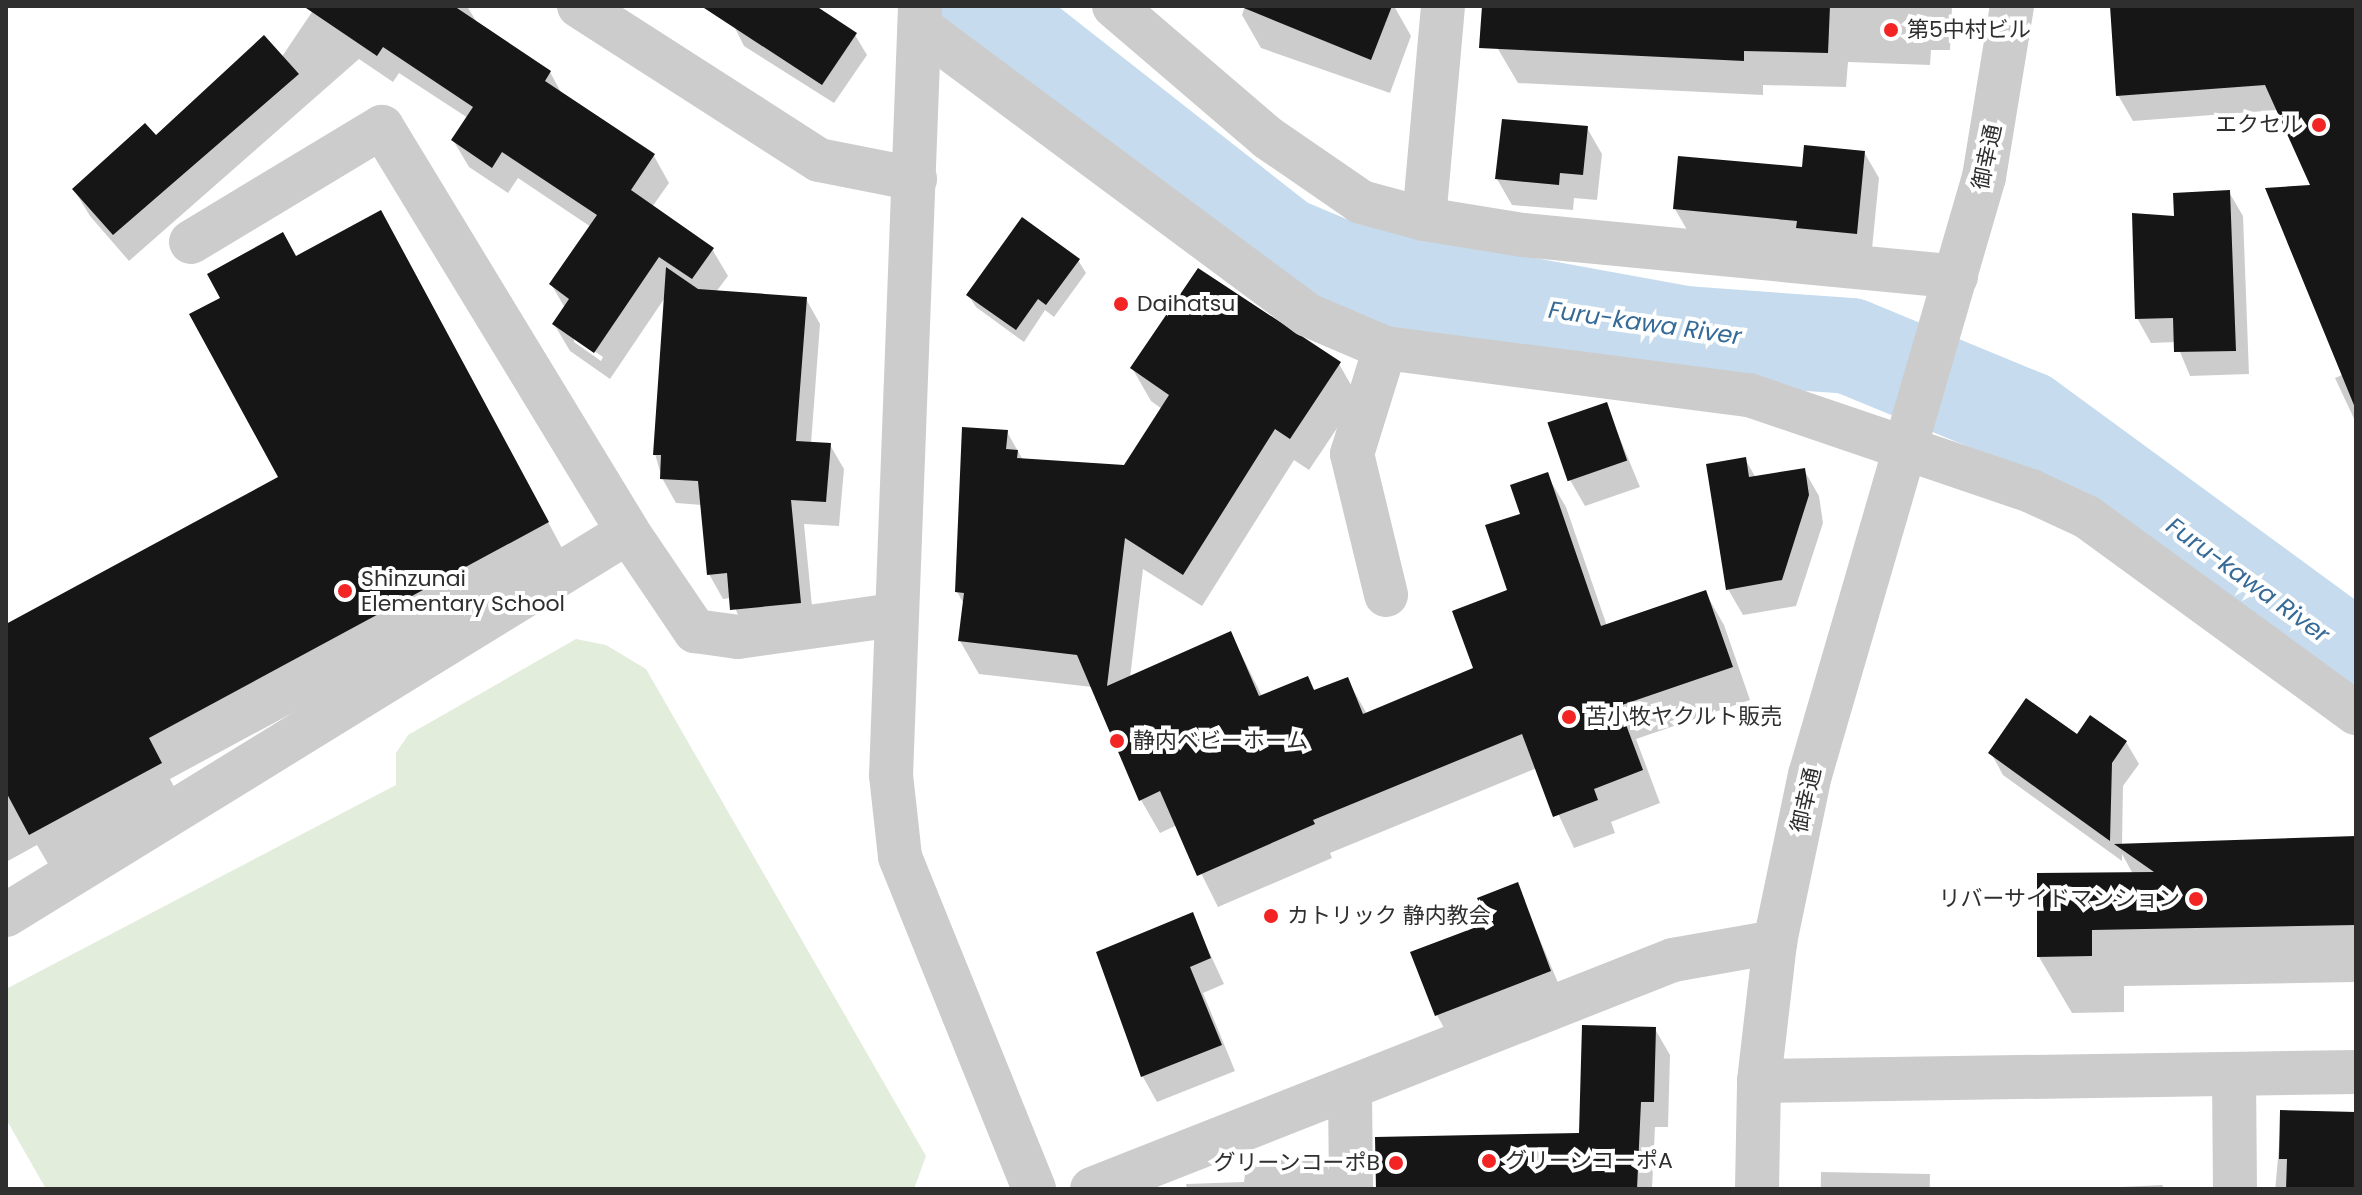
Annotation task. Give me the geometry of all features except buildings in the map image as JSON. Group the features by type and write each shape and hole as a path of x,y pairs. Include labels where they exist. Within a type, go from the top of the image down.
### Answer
{"street":[{"path":"579,6 819,160 915,179"},
{"path":"1114,6 1268,138 1361,202 1424,219 1538,237 1953,291"},
{"path":"1424,219 1443,6"},
{"name":"御幸通","path":"1757,1189 1759,1081 1775,942 1810,775 1984,177 2012,6"},
{"path":"920,16 891,775 900,857 1034,1189"},
{"path":"920,16 1308,315 1385,348 1661,380 1749,395 1911,435 2087,517 2356,713"},
{"path":"191,242 382,127 628,532 695,631 738,637 895,615"},
{"path":"1385,348 1352,454 1386,595"},
{"path":"6,915 628,532"},
{"path":"1092,1189 1350,1091 1673,960 1775,942"},
{"path":"1759,1081 2356,1072"},
{"path":"2234,1075 2235,1189"},
{"path":"1350,1091 1351,1189"}],"green space":[{"path":"576,639 606,645 646,669 926,1156 914,1189 46,1189 6,1119 6,989 396,785 396,753 408,735"}],"waterway":[{"name":"Furu-kawa River","path":"980,6 1282,244 1344,270 1683,334 1850,346 2027,419 2356,660"}],"place":[{"name":"第5中村ビル","path":"1891,30"},
{"name":"エクセル","path":"2319,125"},
{"name":"Daihatsu","path":"1121,304"},
{"name":"Shinzunai Elementary School","path":"345,591"},
{"name":"苫小牧ヤクルト販売","path":"1569,717"},
{"name":"静内ベビーホーム","path":"1117,741"},
{"name":"リバーサイドマンション","path":"2196,899"},
{"name":"カトリック 静内教会","path":"1271,916"},
{"name":"グリーンコーポA","path":"1489,1161"},
{"name":"グリーンコーポB","path":"1396,1163"}]}
